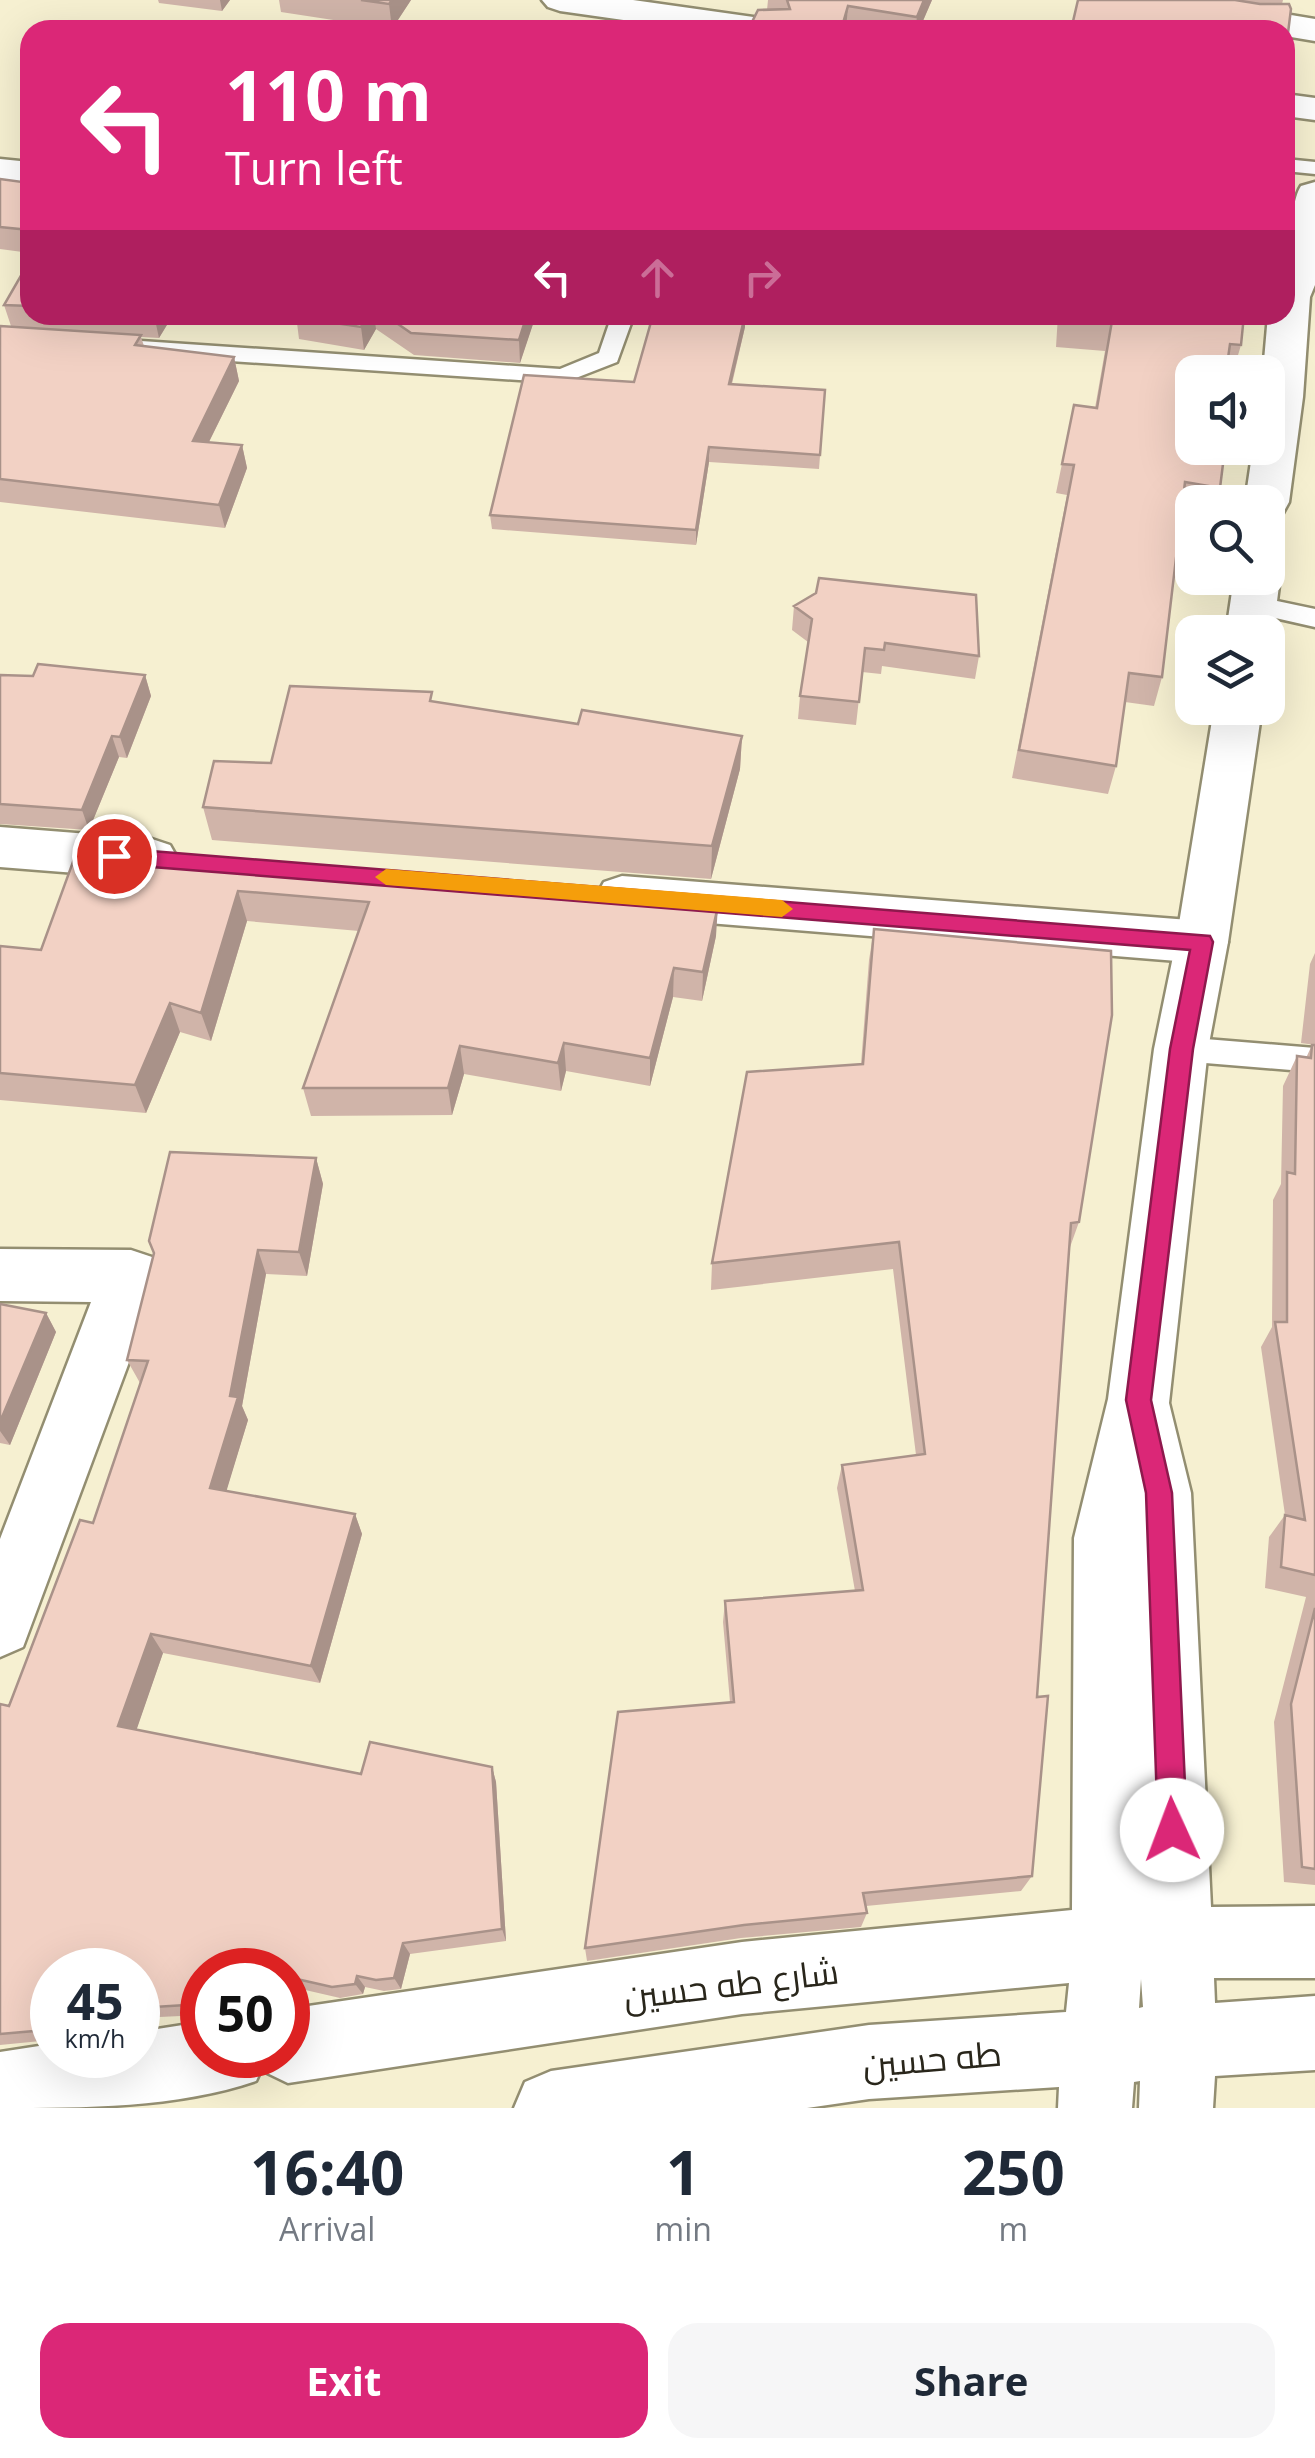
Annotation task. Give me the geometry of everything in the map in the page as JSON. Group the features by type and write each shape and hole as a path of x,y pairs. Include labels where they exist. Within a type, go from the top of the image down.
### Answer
{"main road":[{"path":"560,0 699,20"},
{"path":"1141,0 1257,20"},
{"path":"1295,280 1313,243 1315,194"},
{"path":"1269,485 1282,397 1286,325"},
{"path":"1097,2076 1108,1943 1106,1538 1139,1400 1181,1049 1235,725"},
{"path":"0,847 208,863"},
{"path":"576,892 1202,942"},
{"path":"0,1275 131,1276 0,1624"},
{"path":"1139,1400 1159,1493 1177,1942 1178,2074"},
{"path":"1177,1942 1315,1942"},
{"name":"شارع طه حسين","path":"310,2043 742,1978 1108,1943 1177,1942"},
{"name":"طه حسين","path":"551,2108 870,2062 1097,2076 1178,2074 1315,2034"},
{"path":"0,2090 180,2063"}],"lane":[{"path":"116,346 562,376 609,356 620,325"},
{"path":"1253,605 1315,618"},
{"path":"1181,1049 1315,1060"}],"building":[{"path":"787,0 924,0 917,17 848,6 844,20 753,20 758,10 790,9"},
{"path":"1078,0 1235,0 1289,4 1291,9 1290,20 1073,20"},
{"path":"0,179 20,182 20,229 0,227"},
{"path":"20,277 20,306 4,305"},
{"path":"399,325 524,325 519,340 411,333"},
{"path":"650,325 743,325 729,384 825,390 820,455 709,447 696,530 490,515 524,375 634,382"},
{"path":"1111,325 1243,325 1241,345 1230,344 1228,355 1175,355 1175,465 1223,465 1220,485 1175,485 1175,567 1162,677 1129,673 1116,766 1019,750 1074,465 1062,464 1074,405 1097,408"},
{"path":"0,326 141,335 135,345 234,357 193,441 242,445 219,505 0,479"},
{"path":"819,578 976,595 979,656 885,643 884,650 865,648 859,702 800,696 812,619 794,606 816,593"},
{"path":"38,664 145,675 120,737 112,736 82,810 0,804 0,675 33,676"},
{"path":"290,686 432,692 430,701 578,724 582,710 742,736 712,846 203,807 214,761 271,763"},
{"path":"78,848 698,897 697,903 718,906 703,972 674,968 650,1058 564,1043 558,1063 460,1046 448,1088 303,1088 369,902 238,891 201,1013 170,1003 135,1085 0,1073 0,946 41,950"},
{"path":"874,929 1111,951 1112,1015 1079,1222 1071,1223 1037,1697 1048,1696 1032,1876 863,1893 867,1913 744,1925 585,1948 618,1712 734,1702 725,1601 863,1590 842,1465 925,1454 899,1242 712,1263 747,1072 863,1064"},
{"path":"1312,1045 1315,1575 1281,1567 1285,1515 1305,1520 1275,1322 1287,1322 1287,1172 1295,1174 1297,1056 1311,1058"},
{"path":"170,1152 316,1158 299,1252 258,1250 230,1396 238,1397 210,1488 355,1514 311,1666 151,1634 118,1726 361,1774 370,1742 492,1767 502,1929 403,1943 394,1978 357,1976 355,1984 332,1987 310,1982 310,1948 180,1948 180,2005 160,2007 160,1948 30,1948 30,2031 0,2034 0,1704 9,1706 80,1520 93,1523 148,1361 127,1360 154,1253 149,1241"},
{"path":"0,1304 46,1313 0,1422"},
{"path":"1315,1608 1315,1869 1302,1867 1291,1704"}],"slow traffic":[{"path":"386,877 782,909"}],"route":[{"path":"114,856 1202,942 1181,1049 1154,1300 1139,1400 1159,1493 1172,1830"}]}
